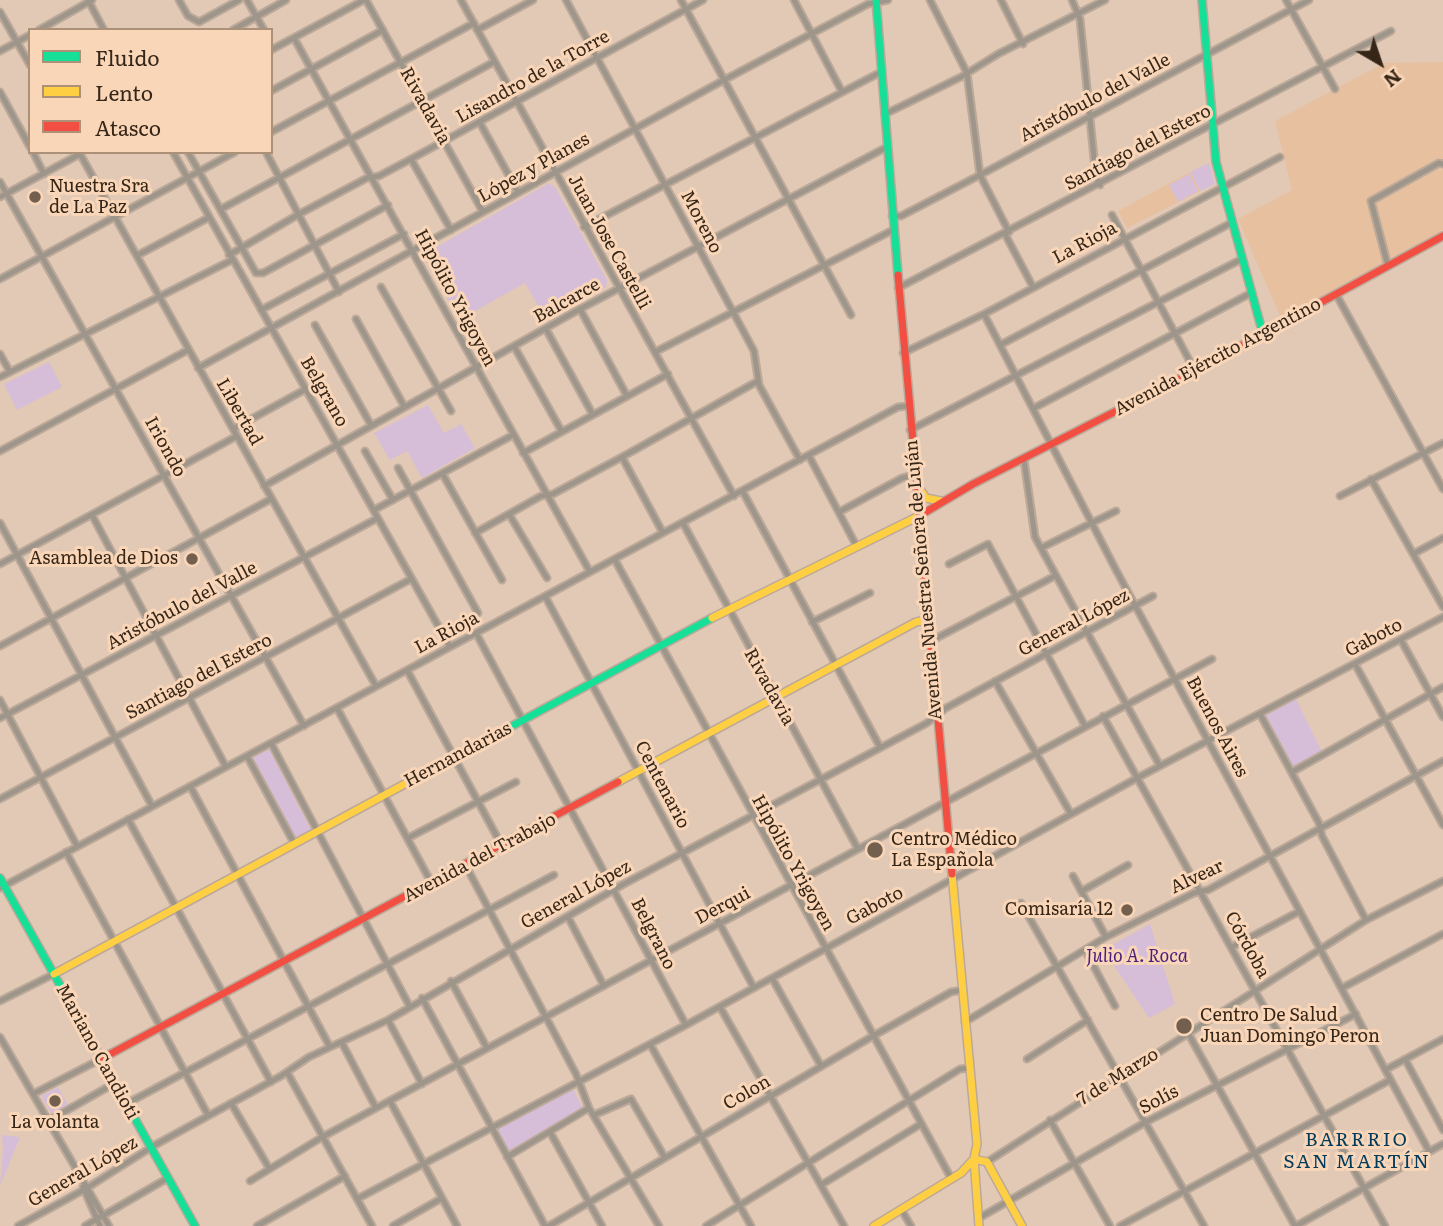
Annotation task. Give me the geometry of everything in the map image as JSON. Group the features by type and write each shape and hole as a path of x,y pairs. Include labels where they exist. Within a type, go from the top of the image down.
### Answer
{"street":[{"path":"179,0 191,18 203,21 239,0"},
{"path":"247,0 263,28"},
{"path":"236,28 286,0"},
{"path":"273,47 365,0"},
{"name":"Rivadavia","path":"365,0 484,212"},
{"name":"Juan Jose Castelli","path":"461,0 734,496"},
{"path":"477,30 533,0"},
{"name":"Moreno","path":"566,0 754,351 758,381 800,460"},
{"path":"681,0 850,315"},
{"name":"Lisandro de la Torre","path":"0,377 160,297 230,258 241,246 301,213 480,123 515,101 703,0"},
{"path":"794,0 841,90"},
{"name":"López y Planes","path":"198,368 724,80 876,1 888,0"},
{"path":"930,0 967,73 980,175 1032,287"},
{"path":"1001,0 1023,44"},
{"path":"1072,0 1079,14 1100,185"},
{"path":"885,114 1105,0"},
{"path":"1202,0 1212,125 1221,187 1240,260 1264,334"},
{"path":"1286,0 1335,89"},
{"name":"Aristóbulo del Valle","path":"892,216 901,216 1309,0"},
{"path":"43,28 90,1 103,28"},
{"name":"Avenida Nuestra Señora de Luján","path":"876,1 903,353 977,1144 974,1159 979,1222"},
{"path":"0,12 28,61"},
{"path":"203,21 207,28"},
{"path":"273,131 474,23"},
{"path":"273,90 383,30"},
{"name":"Santiago del Estero","path":"898,288 1391,31"},
{"path":"0,51 28,36"},
{"name":"Hipólito Yrigoyen","path":"294,38 590,572"},
{"path":"221,209 494,62"},
{"path":"584,227 841,90 881,72"},
{"path":"0,92 28,143"},
{"path":"480,123 518,192"},
{"name":"Balcarce","path":"264,486 580,309 887,147"},
{"path":"34,154 44,174"},
{"path":"0,197 78,154"},
{"name":"Libertad","path":"81,154 376,686"},
{"name":"Belgrano","path":"174,154 450,647"},
{"path":"189,154 259,274 388,205"},
{"path":"0,279 230,154"},
{"path":"267,154 301,213 339,292"},
{"name":"La Rioja","path":"903,353 984,314 1124,237 1280,157"},
{"path":"411,159 451,230"},
{"path":"1388,266 1371,201 1443,164"},
{"name":"Iriondo","path":"0,182 304,726"},
{"path":"1112,215 1195,371"},
{"path":"138,255 208,218"},
{"path":"1000,345 1231,223"},
{"path":"655,352 893,230"},
{"path":"261,310 404,234"},
{"name":"Avenida Ejército Argentino","path":"919,516 941,501 1195,371 1443,236"},
{"path":"910,430 1240,260"},
{"path":"382,287 451,411"},
{"path":"1034,408 1251,293"},
{"path":"1336,294 1443,489"},
{"path":"580,309 627,396"},
{"name":"Buenos Aires","path":"984,314 1135,606 1429,1151"},
{"path":"356,318 404,407"},
{"path":"315,325 371,425"},
{"path":"546,329 593,415"},
{"path":"514,346 562,432"},
{"path":"0,451 188,350"},
{"path":"0,354 10,372"},
{"path":"523,453 668,374"},
{"path":"475,533 622,457 758,381"},
{"path":"233,429 306,389"},
{"name":"La Rioja","path":"1,884 304,726 898,408 908,406"},
{"path":"374,510 513,435"},
{"path":"0,564 237,436"},
{"path":"1340,496 1443,443"},
{"path":"365,451 393,500"},
{"path":"809,456 856,545"},
{"path":"622,457 663,533"},
{"path":"1024,460 1034,533 1160,766"},
{"path":"398,468 478,613"},
{"path":"442,473 502,580"},
{"name":"Avenida Ejército Argentino","path":"919,516 938,509 993,476"},
{"path":"839,512 902,478 915,478 926,498 941,501"},
{"path":"1371,479 1443,607"},
{"path":"743,492 880,747"},
{"path":"0,646 271,499"},
{"path":"1041,548 1116,511"},
{"path":"509,514 547,578"},
{"path":"92,515 226,766"},
{"name":"Hernandarias","path":"0,1002 727,610 919,516"},
{"name":"Aristóbulo del Valle","path":"0,718 377,518"},
{"path":"0,523 152,806"},
{"name":"Rivadavia","path":"682,523 858,849"},
{"path":"1413,554 1443,538"},
{"path":"949,564 988,544 1085,726"},
{"name":"Hipólito Yrigoyen","path":"615,560 751,815 951,1178"},
{"path":"929,642 1055,576"},
{"name":"Santiago del Estero","path":"0,799 411,579"},
{"path":"812,622 870,593"},
{"name":"Centenario","path":"545,596 754,988"},
{"name":"General López","path":"18,1226 330,1047 388,1020 451,981 682,852 927,723 995,681 1153,596"},
{"name":"Gaboto","path":"357,1199 422,1162 720,1007 1139,777 1443,617"},
{"name":"Avenida del Trabajo","path":"33,1094 224,996 917,622 927,620"},
{"name":"Belgrano","path":"477,633 686,1025"},
{"path":"1401,640 1443,717"},
{"name":"Derqui","path":"250,1181 324,1136 1212,659"},
{"path":"1354,664 1443,825"},
{"path":"407,670 502,846"},
{"path":"995,681 1071,814"},
{"path":"1292,772 1443,687"},
{"path":"0,700 77,846"},
{"path":"337,708 432,884"},
{"path":"1260,714 1366,920"},
{"name":"Córdoba","path":"1103,716 1385,1226"},
{"path":"271,743 410,1007"},
{"path":"247,756 294,843"},
{"name":"Alvear","path":"965,1022 1106,937 1270,856 1443,761"},
{"path":"408,838 516,782"},
{"path":"190,786 330,1047"},
{"path":"128,819 271,1082"},
{"path":"66,852 208,1115"},
{"path":"1082,891 1128,865"},
{"path":"466,866 546,1017 589,1108 659,1226"},
{"path":"126,1104 554,875"},
{"path":"1073,876 1106,937"},
{"name":"7 de Marzo","path":"987,1162 1366,920 1443,881"},
{"name":"Mariano Candioti","path":"1,884 195,1226"},
{"path":"1021,903 1204,1226"},
{"path":"1232,947 1300,911"},
{"path":"568,917 604,986"},
{"path":"1342,988 1443,934"},
{"path":"1085,950 1115,1006"},
{"path":"772,978 821,1066"},
{"path":"451,981 488,1048"},
{"name":"Colon","path":"547,1226 951,992 962,990"},
{"path":"422,998 490,1127 547,1226"},
{"path":"720,1007 844,1226"},
{"name":"Solís","path":"979,1222 1008,1200 1146,1122 1356,1014"},
{"path":"388,1020 422,1084"},
{"path":"1027,1059 1088,1020"},
{"path":"1188,1033 1296,1226 1443,1144"},
{"path":"0,1037 82,1181 100,1226"},
{"path":"1385,1070 1443,1039"},
{"path":"342,1043 376,1108"},
{"path":"650,1044 751,1226"},
{"path":"1405,1059 1443,1130"},
{"path":"706,1226 960,1069 970,1068"},
{"path":"287,1072 372,1226"},
{"path":"1121,1226 1390,1080"},
{"path":"47,1121 115,1083"},
{"path":"594,1115 631,1099 665,1158"},
{"path":"390,1101 457,1226"},
{"path":"231,1103 269,1168"},
{"path":"507,1157 589,1108"},
{"path":"1050,1120 1110,1226"},
{"path":"821,1185 921,1124"},
{"path":"550,1132 601,1226"},
{"path":"874,1226 951,1178 974,1159 987,1162 1023,1226"},
{"path":"257,1226 345,1176"},
{"path":"85,1226 168,1178"},
{"path":"85,1189 109,1226"},
{"path":"393,1226 442,1198"},
{"path":"901,1209 911,1226"}],"shaded area":[{"path":"1443,62 1443,236 1283,323 1238,219 1292,190 1275,121 1384,63"},
{"path":"1190,172 1200,191 1127,228 1118,211"}],"green space":[{"path":"1209,163 1215,184 1200,191 1190,172"},
{"path":"1189,174 1198,191 1178,202 1169,185"},
{"path":"549,183 555,187 607,280 606,287 546,320 525,283 459,320 426,258 428,252"},
{"path":"49,362 62,387 17,410 4,384"},
{"path":"428,405 444,433 461,424 475,448 422,478 407,451 390,460 374,433"},
{"path":"1296,699 1322,752 1293,768 1264,716"},
{"path":"269,749 311,830 296,839 253,758"},
{"name":"Julio A. Roca","path":"1150,924 1175,1004 1149,1018 1115,967 1112,945"},
{"name":"La volanta","path":"58,1087 68,1105 52,1114 41,1096"},
{"path":"572,1087 583,1108 509,1152 496,1128"},
{"path":"2,1135 20,1137 0,1186 3,1149"}],"traffic: fast":[{"path":"876,0 898,275"},
{"path":"1202,0 1216,162 1263,334"},
{"path":"438,766 712,618"},
{"path":"0,878 195,1226"}],"traffic: slow":[{"path":"917,485 926,498 941,501"},
{"path":"712,618 919,516"},
{"path":"618,782 916,622 927,620"},
{"path":"54,974 438,766"},
{"path":"874,1226 961,1173 974,1159 977,1144 952,874"},
{"path":"979,1226 974,1159 987,1162 1022,1226"}],"traffic: jam":[{"path":"919,516 973,484 1189,374 1443,236"},
{"path":"898,275 952,874"},
{"path":"101,1059 618,782"}],"place":[{"name":"Nuestra Sra de La Paz","path":"35,197"},
{"name":"Asamblea de Dios","path":"192,559"},
{"name":"Centro Médico La Española","path":"875,850"},
{"name":"Comisaría 12","path":"1127,910"},
{"name":"Centro De Salud Juan Domingo Peron","path":"1184,1026"},
{"name":"La volanta","path":"55,1101"}],"district":[{"name":"BARRRIO SAN MARTÍN","path":"1357,1151"}]}
